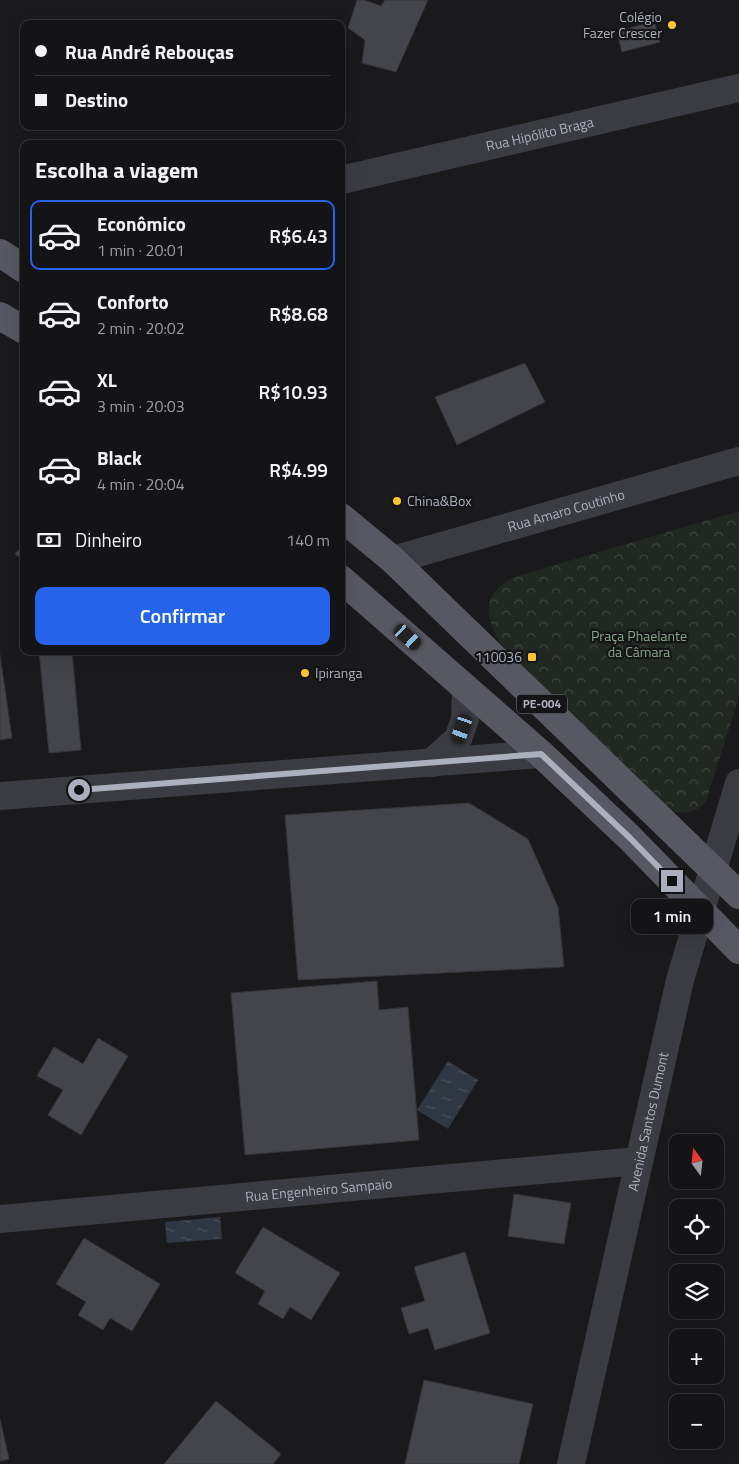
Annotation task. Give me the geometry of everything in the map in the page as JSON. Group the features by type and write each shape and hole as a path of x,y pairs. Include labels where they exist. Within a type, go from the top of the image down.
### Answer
{"main road":[{"path":"0,316 20,328"},
{"name":"PE-004","path":"345,520 393,560 739,895"},
{"name":"PE-004","path":"345,583 541,754 630,838 739,950"}],"street":[{"name":"Rua Hipólito Braga","path":"345,179 739,88"},
{"name":"Rua Amaro Coutinho","path":"393,560 739,461"},
{"path":"432,763 458,738 465,719 466,689"},
{"path":"0,796 541,754"},
{"name":"Avenida Santos Dumont","path":"571,1464 680,980 739,783"},
{"name":"Rua Engenheiro Sampaio","path":"0,1220 638,1161"}],"green space":[{"name":"Praça Phaelante da Câmara","path":"739,511 739,697 706,800 696,810 690,812 667,810 500,643 491,623 489,606 496,590 514,577"}],"water":[{"path":"448,1061 478,1080 448,1129 417,1110"},
{"path":"220,1217 222,1239 167,1243 165,1222"}],"building":[{"path":"357,0 364,0 381,6 385,0 428,0 396,72 362,63 365,40 348,28"},
{"path":"654,21 660,42 622,52 617,32"},
{"path":"525,363 545,402 457,445 435,397"},
{"path":"20,548 20,558 15,554"},
{"path":"0,655 12,738 0,740"},
{"path":"39,655 72,655 81,750 49,753"},
{"path":"469,803 528,839 558,907 564,967 298,980 285,815"},
{"path":"377,981 379,1010 408,1007 419,1140 245,1155 231,993"},
{"path":"98,1038 128,1056 81,1135 48,1115 63,1090 37,1076 54,1047 83,1064"},
{"path":"514,1194 571,1203 564,1244 508,1236"},
{"path":"263,1227 340,1273 311,1320 290,1307 283,1319 258,1304 265,1291 235,1273"},
{"path":"84,1238 160,1284 132,1331 110,1318 103,1330 78,1315 86,1302 56,1284"},
{"path":"465,1252 490,1333 435,1350 428,1328 409,1334 401,1308 425,1301 414,1267"},
{"path":"424,1380 533,1404 519,1464 405,1464"},
{"path":"216,1401 281,1454 273,1464 164,1464"},
{"path":"0,1419 9,1459 0,1461"}],"place":[{"name":"Colégio Fazer Crescer","path":"672,25"},
{"name":"China&Box","path":"397,501"},
{"name":"110036","path":"532,657"},
{"name":"Ipiranga","path":"305,673"}],"route":[{"path":"79,790 541,754 630,838 672,881"}]}
